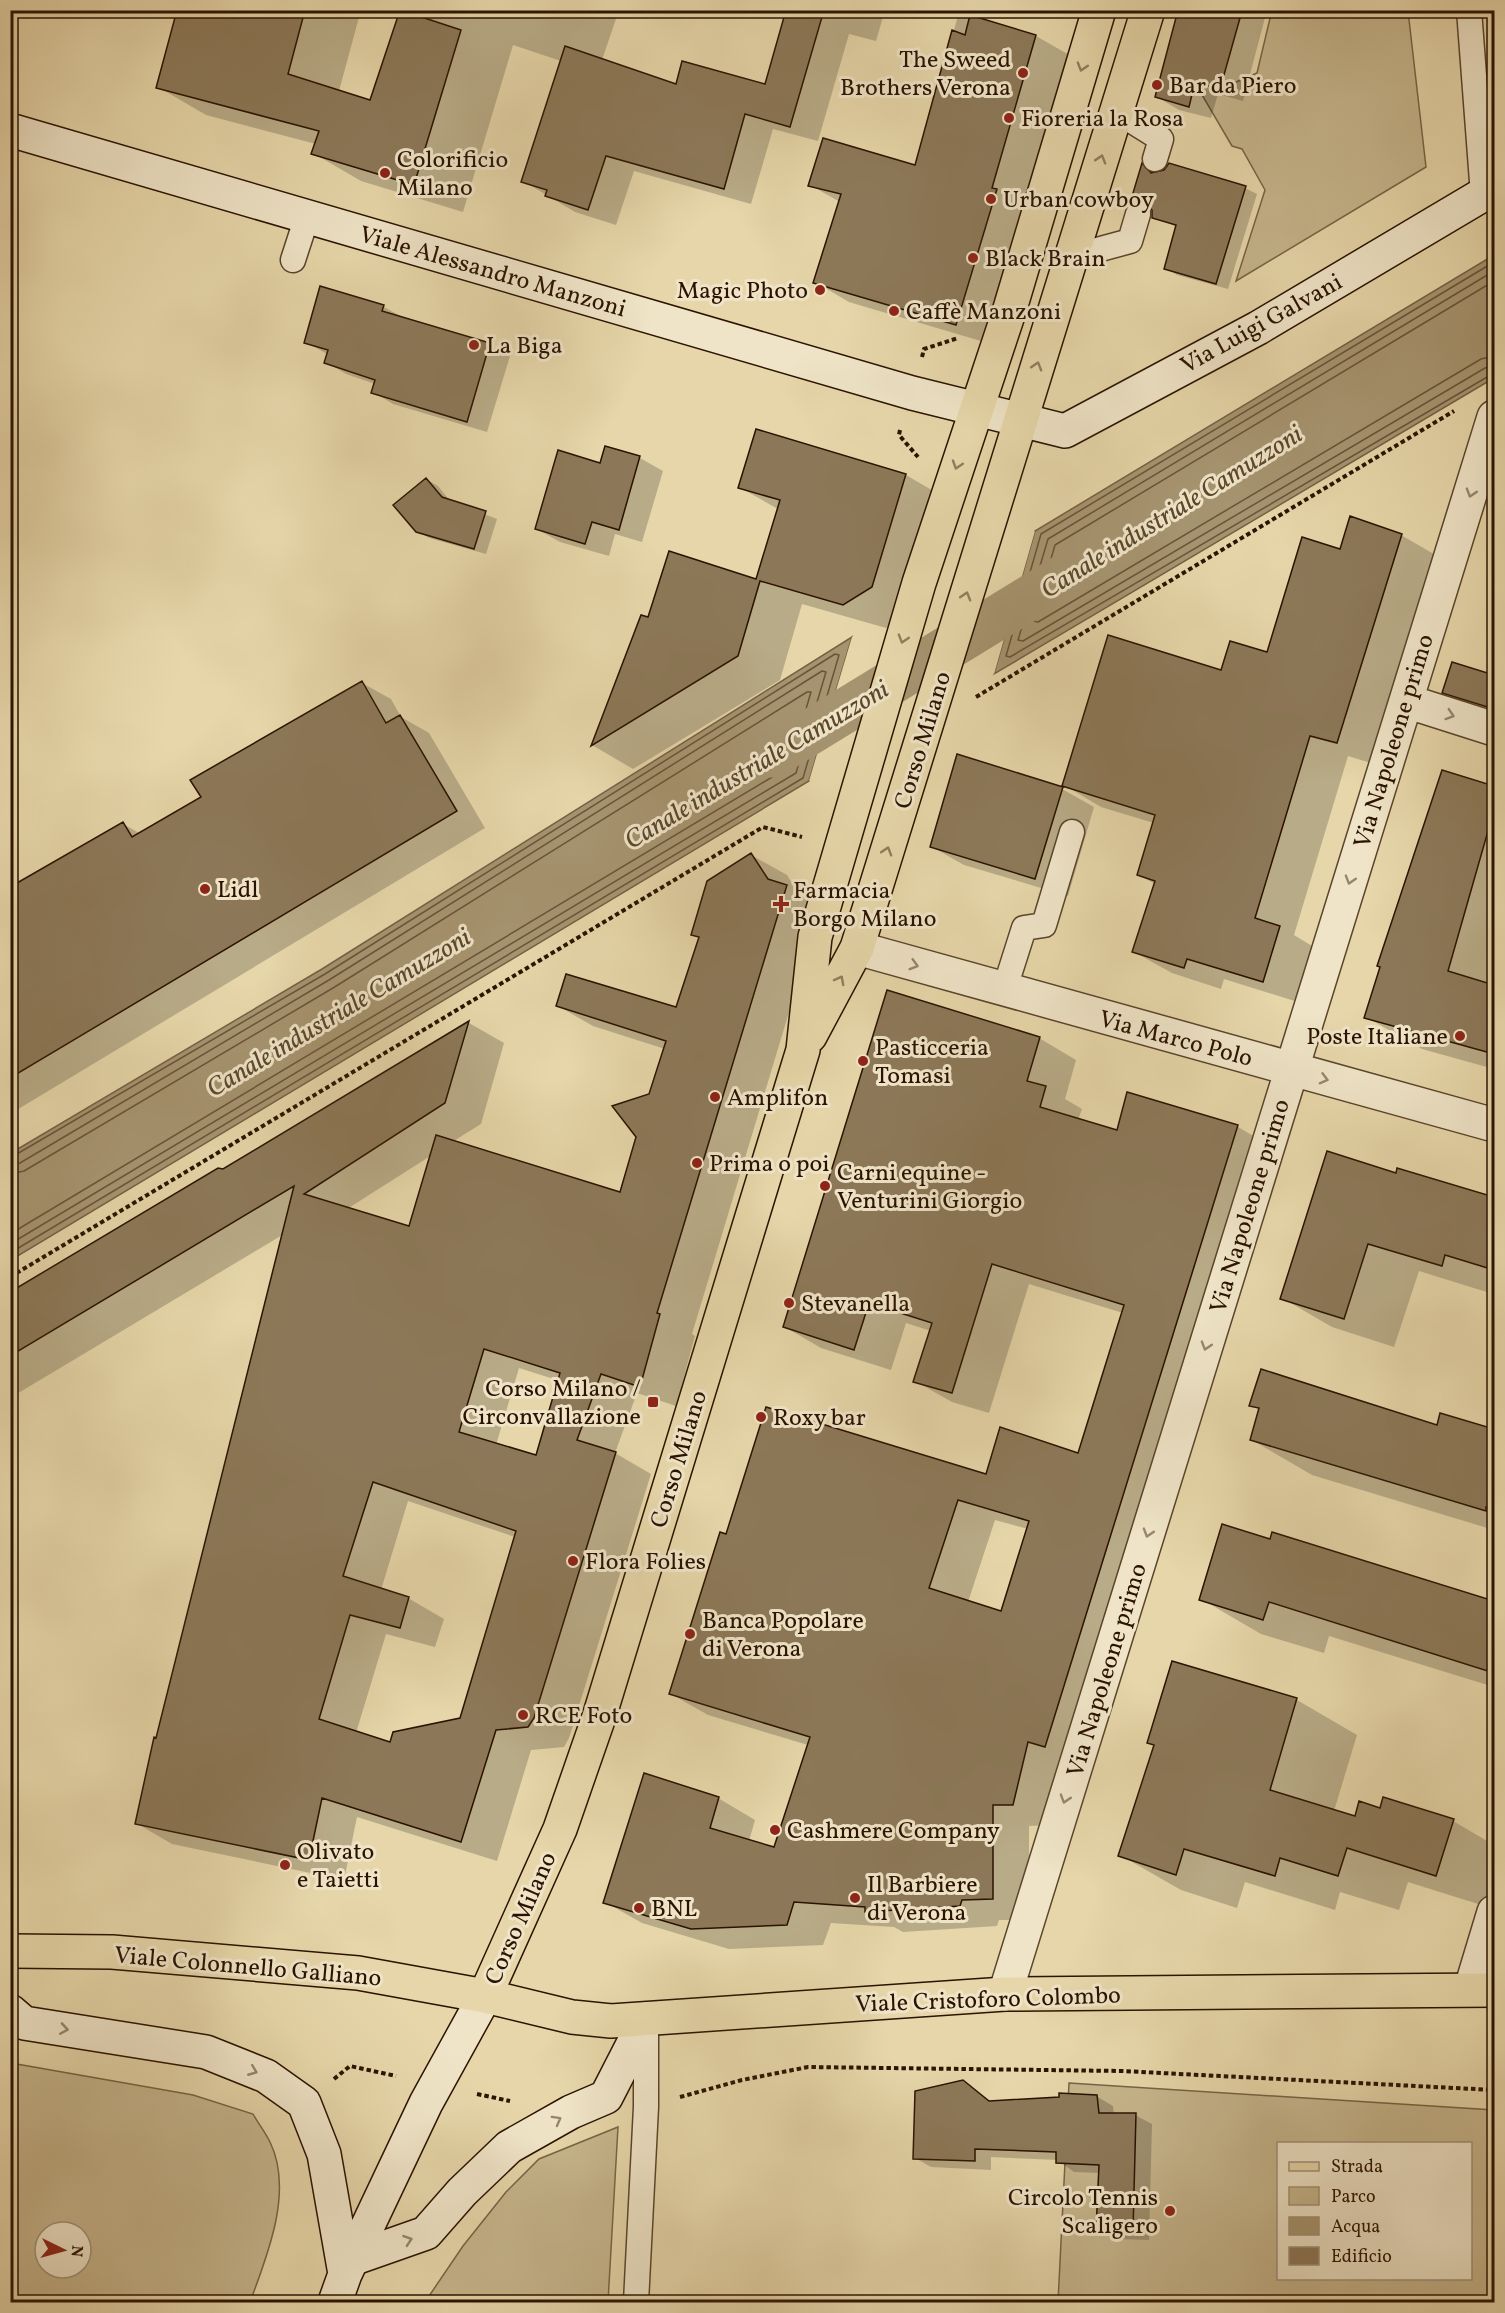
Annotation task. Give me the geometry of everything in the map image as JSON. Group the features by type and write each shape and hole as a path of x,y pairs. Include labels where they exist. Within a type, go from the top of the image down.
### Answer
{"main road":[{"name":"Corso Milano","path":"803,1050 815,937 919,583 1009,312 1099,10"},
{"name":"Corso Milano","path":"485,1996 560,1829 600,1714 803,1050 857,948 1148,10"},
{"name":"Viale Colonnello Galliano","path":"10,1951 112,1952 349,1972 485,1996"},
{"name":"Viale Cristoforo Colombo","path":"485,1996 572,2017 611,2021 1005,1994 1483,1989"}],"street":[{"name":"Viale Alessandro Manzoni","path":"10,130 975,409"},
{"name":"Via Luigi Galvani","path":"1020,422 1065,431 1258,328 1489,191"},
{"path":"975,409 1020,422"},
{"name":"Via Napoleone primo","path":"1005,1994 1494,417"},
{"path":"1406,701 1494,729"},
{"name":"Via Marco Polo","path":"857,948 1004,991 1494,1125"},
{"path":"1483,1989 1494,1912"},
{"path":"344,2279 426,2103 485,1996"},
{"path":"10,2011 24,2023 206,2052 266,2076 304,2103 324,2154 344,2279"},
{"path":"344,2279 426,2234 462,2192 508,2147 571,2112 606,2097 646,2019"}],"lane":[{"path":"1469,10 1489,191"},
{"path":"1116,111 1161,140 1155,159"},
{"path":"1071,257 1130,241 1138,214"},
{"path":"293,261 307,217"},
{"path":"1004,991 1024,928 1044,925 1072,832"},
{"path":"636,2302 646,2107 646,2019"}],"path":[{"path":"970,700 1458,409"},
{"path":"899,435 922,461"},
{"path":"10,1276 763,827 806,838"},
{"path":"646,2107 742,2080 808,2067 1122,2071 1494,2090"}],"green space":[{"path":"1272,10 1408,11 1426,167 1236,281 1265,190 1242,149 1232,146 1195,83 1220,89 1257,73"},
{"path":"11,2063 193,2095 253,2114 270,2142 277,2161 279,2202 270,2244 250,2302 11,2302"},
{"name":"Circolo Tennis Scaligero","path":"1069,2083 1494,2110 1494,2302 1058,2302"},
{"path":"618,2127 608,2302 425,2302 463,2246 506,2192 539,2159"}],"water":[{"path":"1494,255 1494,378 994,674 1035,531"},
{"path":"852,637 809,781 11,1260 11,1153 322,969"}],"pier":[{"path":"1035,531 994,674 991,676 1032,533"},
{"path":"855,635 812,779 809,781 852,637"}],"building":[{"path":"177,10 305,10 288,74 370,100 400,10 461,30 414,185 311,154 319,131 156,88"},
{"path":"786,10 824,10 790,127 745,114 724,189 606,156 588,210 545,196 547,190 521,182 565,46 676,84 682,61 765,84"},
{"path":"1178,10 1210,10 1240,18 1220,89 1195,82 1189,107 1155,97"},
{"path":"970,15 1036,35 992,188 997,189 956,325 813,283 841,194 808,186 823,138 915,165 952,30 965,35"},
{"path":"1142,163 1151,173 1164,170 1169,163 1246,186 1216,284 1164,269 1176,225 1152,218 1152,210 1143,201 1130,203"},
{"path":"320,286 384,305 382,311 490,343 467,422 371,393 375,380 324,363 328,350 304,343"},
{"path":"756,429 906,474 872,587 843,605 760,581 738,656 591,746 641,615 648,617 669,551 756,579 780,500 738,488"},
{"path":"605,446 640,456 619,530 592,522 585,544 535,529 558,450 600,463"},
{"path":"426,478 442,497 486,511 474,549 416,532 393,505"},
{"path":"1350,516 1402,534 1337,743 1310,736 1255,918 1280,926 1263,982 1187,959 1184,968 1132,952 1155,881 1137,875 1155,815 1062,786 1108,635 1221,670 1230,641 1267,652 1302,537 1340,549"},
{"path":"1452,662 1494,675 1494,709 1442,693"},
{"path":"362,681 386,723 400,715 457,811 10,1078 10,887 123,822 132,837 201,797 190,780"},
{"path":"957,754 1063,787 1035,879 930,847"},
{"path":"1442,770 1494,786 1494,810 1448,971 1494,985 1494,1054 1364,1018 1380,967 1377,966"},
{"path":"751,853 768,879 787,885 657,1313 660,1314 640,1387 601,1374 577,1440 616,1452 534,1718 528,1727 496,1730 461,1842 322,1798 309,1860 135,1824 154,1737 156,1738 294,1186 10,1356 10,1292 218,1168 223,1169 469,1021 445,1103 304,1194 409,1226 436,1135 620,1192 636,1137 612,1106 649,1094 666,1041 556,1006 566,974 676,1007 699,937 691,935 707,881","holes":["484,1349 560,1373 536,1455 459,1432","373,1482 516,1531 460,1718 393,1732 390,1742 319,1719 350,1615 400,1628 409,1597 343,1576"]},
{"path":"887,990 1040,1037 1027,1081 1046,1086 1040,1107 1117,1130 1127,1092 1238,1125 1045,1747 1028,1742 1013,1805 993,1805 993,1899 962,1900 960,1906 865,1912 865,1907 794,1902 787,1925 691,1929 603,1903 644,1773 719,1797 710,1828 774,1847 810,1737 669,1694 720,1532 726,1534 766,1407 986,1474 1000,1427 1078,1453 1124,1305 992,1264 952,1393 913,1382 932,1323 869,1303 854,1350 783,1327","holes":["958,1500 1029,1521 1001,1611 929,1588"]},
{"path":"1327,1151 1396,1173 1397,1168 1494,1197 1494,1270 1445,1255 1442,1266 1368,1244 1344,1319 1280,1299"},
{"path":"1261,1369 1437,1425 1440,1413 1494,1429 1494,1509 1486,1507 1486,1511 1250,1440 1259,1408 1249,1406"},
{"path":"1222,1524 1270,1539 1272,1532 1494,1601 1494,1673 1269,1602 1263,1620 1199,1600"},
{"path":"1172,1661 1297,1698 1270,1790 1355,1816 1359,1801 1380,1808 1383,1797 1454,1819 1436,1876 1347,1848 1338,1876 1280,1858 1275,1876 1184,1849 1176,1875 1118,1856 1154,1745 1147,1743"},
{"path":"963,2080 989,2101 1059,2097 1059,2093 1097,2095 1099,2113 1136,2113 1133,2232 1096,2230 1099,2165 1056,2163 1056,2152 975,2149 975,2161 913,2159 915,2091"}],"waterway":[{"name":"Canale industriale Camuzzoni","path":"773,755 1065,576"}],"place":[{"name":"The Sweed Brothers Verona","path":"1023,73"},
{"name":"Bar da Piero","path":"1157,85"},
{"name":"Fioreria la Rosa","path":"1009,118"},
{"name":"Colorificio Milano","path":"385,173"},
{"name":"Urban cowboy","path":"991,199"},
{"name":"Black Brain","path":"973,258"},
{"name":"Magic Photo","path":"820,290"},
{"name":"Caffè Manzoni","path":"894,311"},
{"name":"La Biga","path":"474,345"},
{"name":"Lidl","path":"205,889"},
{"name":"Farmacia Borgo Milano","path":"781,904"},
{"name":"Poste Italiane","path":"1460,1036"},
{"name":"Pasticceria Tomasi","path":"863,1061"},
{"name":"Amplifon","path":"715,1097"},
{"name":"Prima o poi","path":"697,1163"},
{"name":"Carni equine - Venturini Giorgio","path":"825,1186"},
{"name":"Stevanella","path":"789,1303"},
{"name":"Corso Milano / Circonvallazione","path":"653,1402"},
{"name":"Roxy bar","path":"761,1417"},
{"name":"Flora Folies","path":"573,1561"},
{"name":"Banca Popolare di Verona","path":"690,1634"},
{"name":"RCE Foto","path":"523,1715"},
{"name":"Cashmere Company","path":"775,1830"},
{"name":"Olivato e Taietti","path":"285,1865"},
{"name":"Il Barbiere di Verona","path":"855,1898"},
{"name":"BNL","path":"639,1908"},
{"name":"Circolo Tennis Scaligero","path":"1170,2211"}]}
